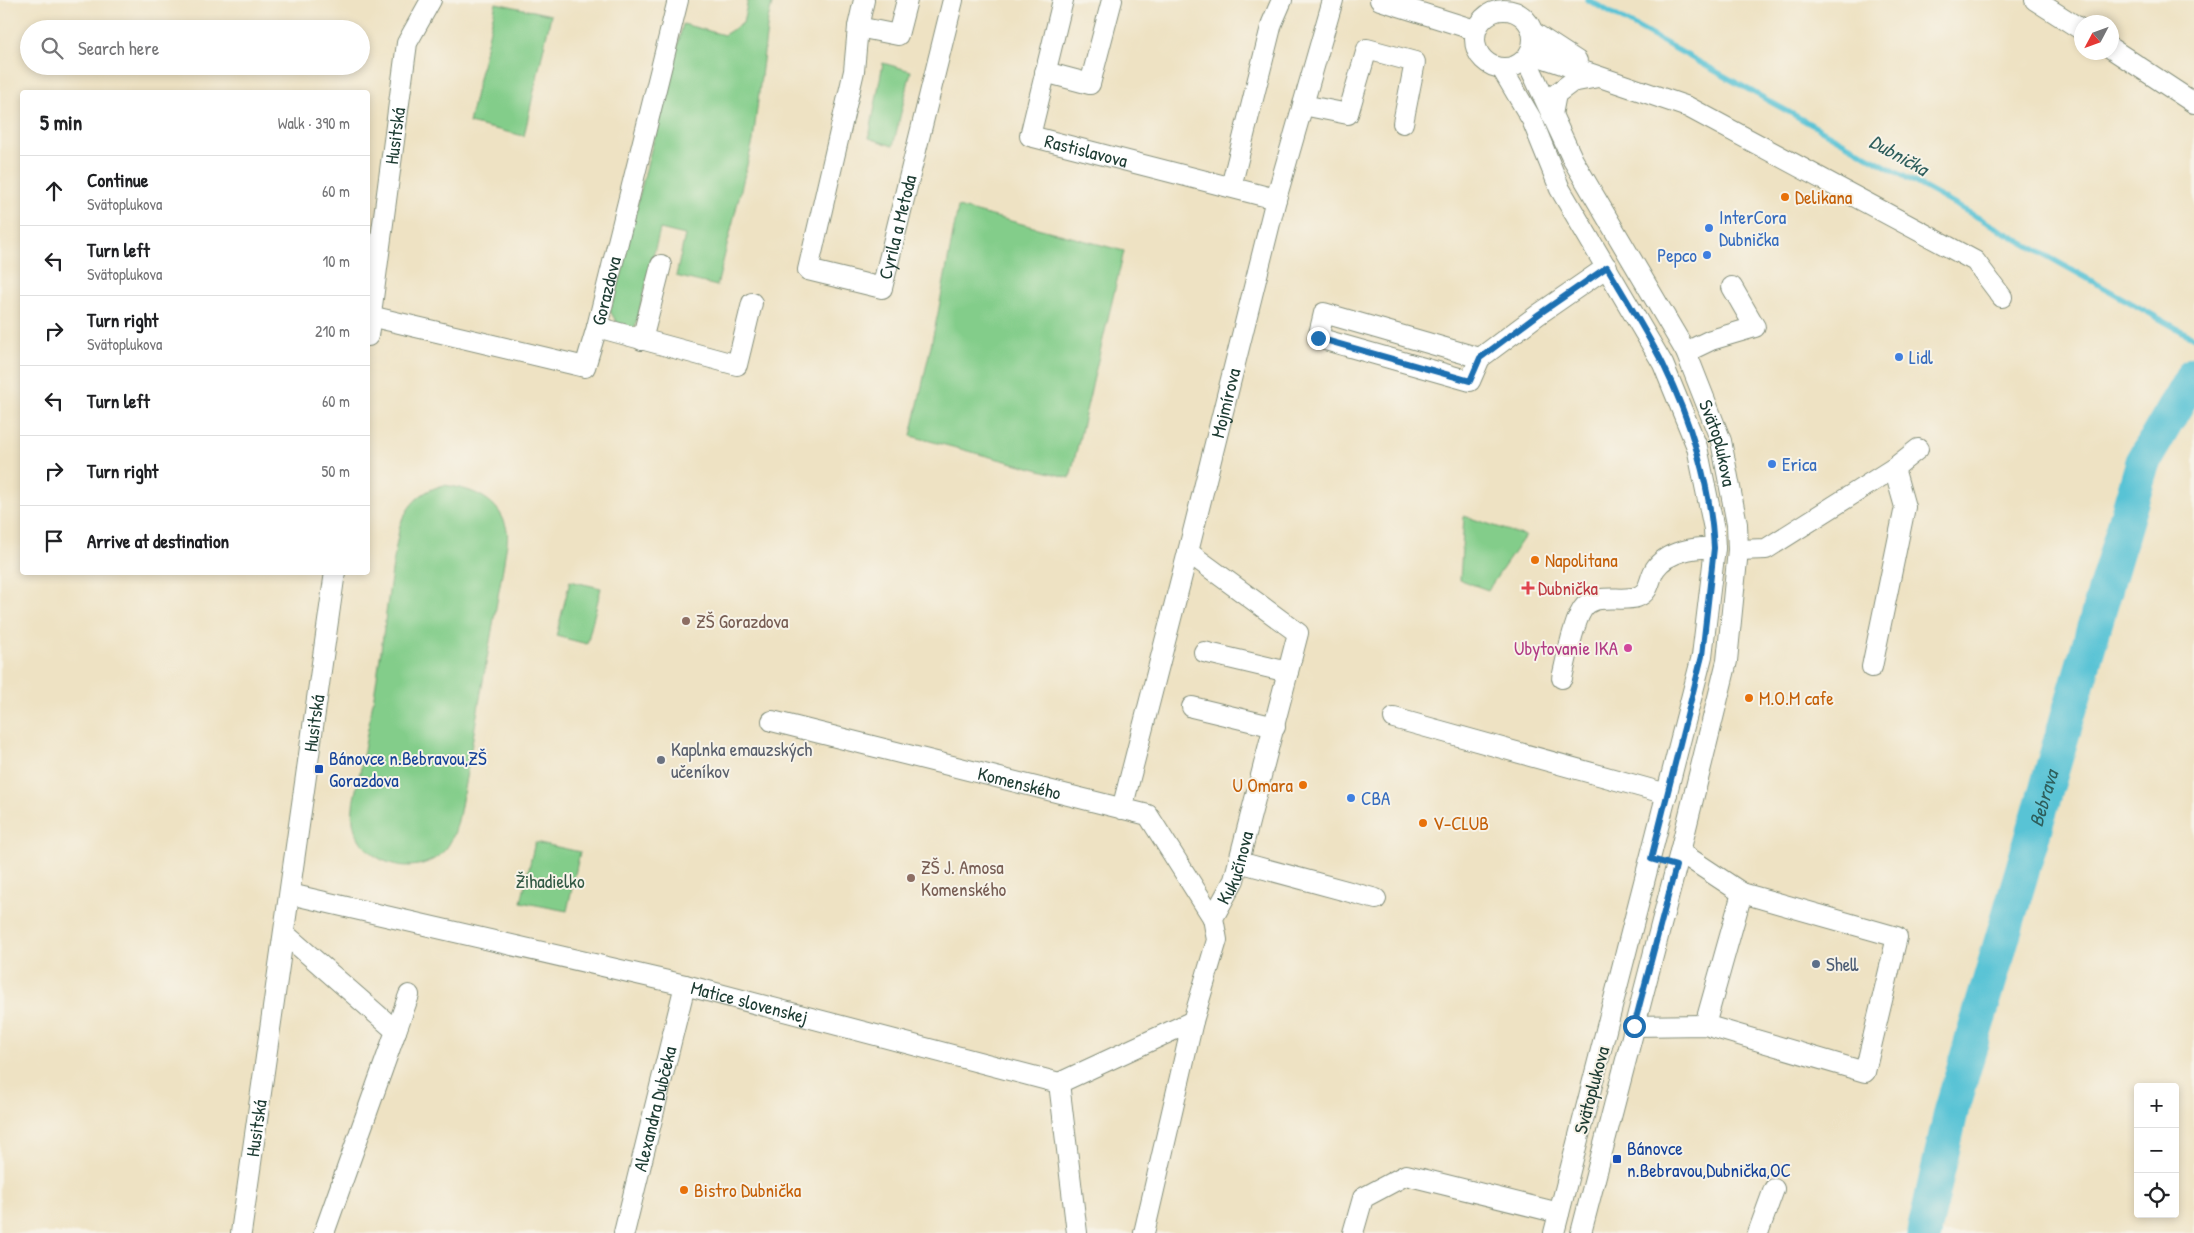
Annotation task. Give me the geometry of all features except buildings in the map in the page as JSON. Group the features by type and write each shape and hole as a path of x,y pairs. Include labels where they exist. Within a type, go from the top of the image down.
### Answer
{"street":[{"path":"407,43 414,0"},
{"name":"Husitská","path":"370,319 407,43 431,0"},
{"name":"Gorazdova","path":"370,326 585,367 598,326 678,0"},
{"name":"Cyrila a Metoda","path":"864,0 858,27 854,70 808,270 882,288 953,0"},
{"path":"858,27 898,35 907,0"},
{"name":"Rastislavova","path":"1063,0 1030,136 1276,199"},
{"path":"1045,72 1090,84 1112,0"},
{"path":"1231,187 1272,23 1282,0"},
{"name":"Mojmírova","path":"1122,808 1276,199 1333,0"},
{"path":"1380,0 1475,30"},
{"path":"2035,0 2074,25"},
{"path":"1528,56 1516,67 1502,69 1484,61 1475,46 1475,30 1484,16 1502,5 1525,16 1602,76"},
{"path":"1525,16 1528,56"},
{"path":"1303,105 1348,114 1367,49 1415,62 1403,123"},
{"path":"2119,54 2194,103"},
{"path":"1528,56 1602,76 1688,107 1975,261 2002,297"},
{"name":"Svätoplukova","path":"1528,56 1573,160 1686,352 1721,441 1737,524 1738,550 1727,661 1581,1233"},
{"name":"Svätoplukova","path":"1502,69 1532,120 1560,189 1663,364 1697,447 1714,530 1714,548 1702,656 1554,1233"},
{"path":"1552,115 1556,94 1566,86 1572,82 1602,76"},
{"path":"642,340 661,265"},
{"path":"1480,358 1324,314 1318,338 1470,381 1480,358 1607,267"},
{"path":"1686,352 1711,340 1755,326 1732,287"},
{"path":"598,326 642,340 737,365 752,303"},
{"path":"1738,550 1766,549 1894,468 1918,449"},
{"path":"1872,667 1905,507 1894,468"},
{"path":"1562,678 1575,628 1585,606 1598,599 1622,600 1639,596 1649,587 1655,569 1665,560 1678,553 1700,548 1714,548"},
{"name":"Kukučínova","path":"1144,1233 1193,1021 1217,940 1213,918 1234,880 1298,633 1188,552"},
{"name":"Husitská","path":"241,1233 335,575"},
{"path":"1204,652 1288,672"},
{"path":"1192,707 1275,726"},
{"path":"1394,718 1667,794"},
{"name":"Komenského","path":"772,721 1148,815 1213,918"},
{"path":"1634,1026 1705,1025 1866,1072 1896,937 1742,893 1678,859 1651,859"},
{"path":"1238,862 1376,899"},
{"path":"1705,1025 1742,893"},
{"name":"Matice slovenskej","path":"290,894 685,985 1060,1083"},
{"path":"284,934 396,1030"},
{"name":"Alexandra Dubčeka","path":"624,1233 685,985"},
{"path":"324,1233 409,995"},
{"path":"1077,1233 1060,1083 1193,1021"},
{"path":"1353,1233 1363,1198 1406,1175 1559,1213"},
{"path":"1758,1233 1774,1189"}],"green space":[{"path":"748,0 773,0 768,20 753,141 717,286 676,276 685,235 660,229 635,328 617,323 610,311 683,24 724,35 743,23"},
{"path":"496,3 551,15 524,136 469,123"},
{"path":"883,63 911,71 893,146 869,138"},
{"path":"958,207 1124,251 1070,478 911,436 938,313"},
{"path":"444,485 465,489 484,497 492,503 503,519 507,530 507,541 455,832 441,854 429,862 401,866 375,856 365,847 357,835 353,821 353,808 375,690 400,525 407,510 422,494"},
{"path":"1464,516 1525,536 1488,590 1460,580"},
{"path":"570,581 601,588 587,644 556,636"},
{"name":"Žihadielko","path":"535,842 580,852 567,911 521,902"}],"waterway":[{"name":"Dubnička","path":"1588,0 2194,338"},
{"name":"Bebrava","path":"1924,1233 1952,1108 2143,462 2194,374"}],"place":[{"name":"Delikana","path":"1785,197"},
{"name":"InterCora Dubnička","path":"1709,228"},
{"name":"Pepco","path":"1707,255"},
{"name":"Lidl","path":"1899,357"},
{"name":"Erica","path":"1772,464"},
{"name":"Napolitana","path":"1535,560"},
{"name":"Dubnička","path":"1528,588"},
{"name":"ZŠ Gorazdova","path":"686,621"},
{"name":"Ubytovanie IKA","path":"1628,648"},
{"name":"M.O.M cafe","path":"1749,698"},
{"name":"Kaplnka emauzských učeníkov","path":"661,760"},
{"name":"Bánovce n.Bebravou,ZŠ Gorazdova","path":"319,769"},
{"name":"U Omara","path":"1303,785"},
{"name":"CBA","path":"1351,798"},
{"name":"V-CLUB","path":"1423,823"},
{"name":"ZŠ J. Amosa Komenského","path":"911,878"},
{"name":"Shell","path":"1816,964"},
{"name":"Bánovce n.Bebravou,Dubnička,OC","path":"1617,1159"},
{"name":"Bistro Dubnička","path":"684,1190"}],"route":[{"path":"1318,338 1470,381 1480,358 1607,267 1663,364 1697,447 1714,530 1714,548 1702,656 1651,859 1676,866 1634,1026"}]}
